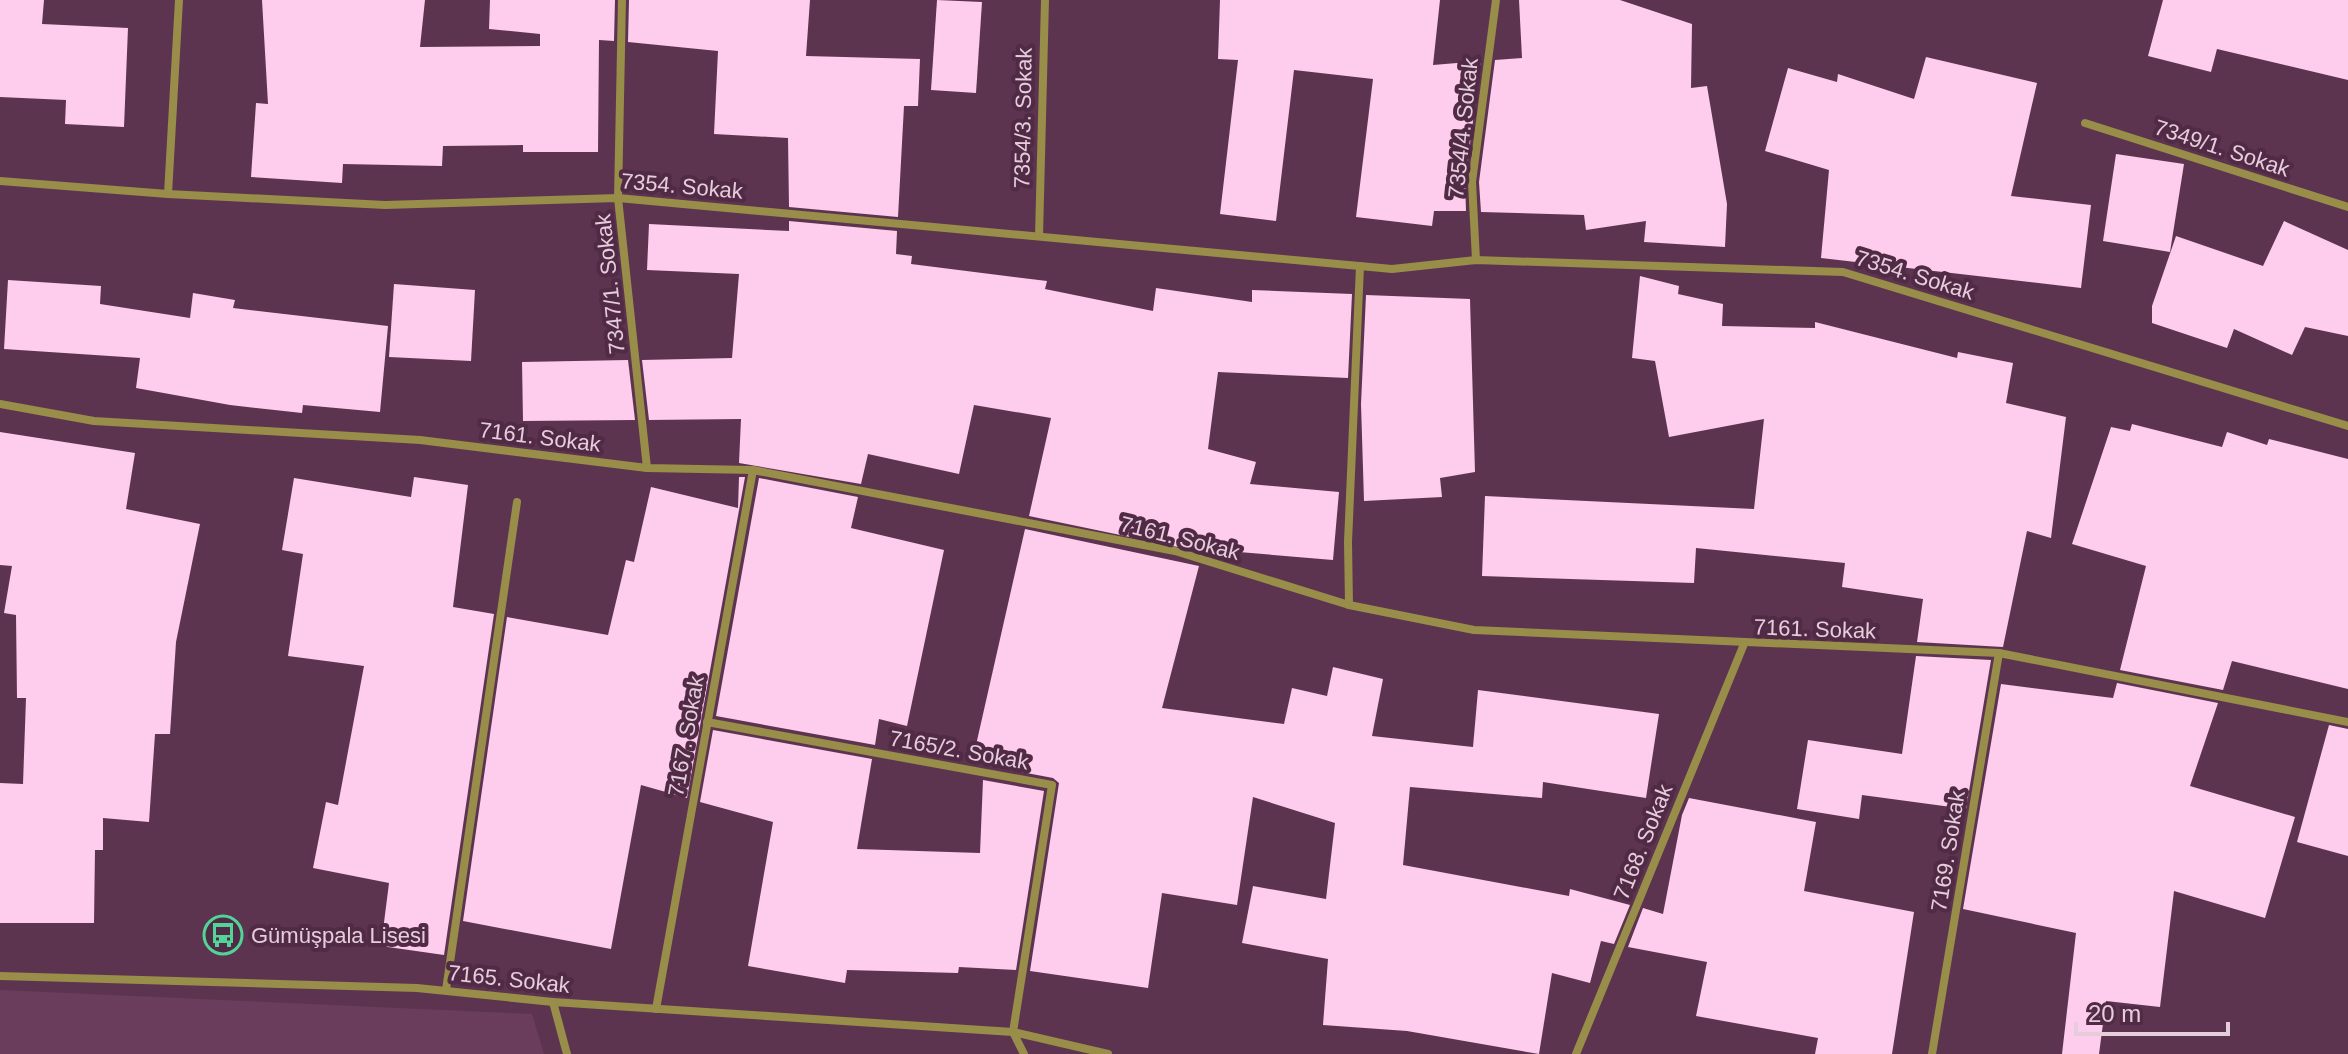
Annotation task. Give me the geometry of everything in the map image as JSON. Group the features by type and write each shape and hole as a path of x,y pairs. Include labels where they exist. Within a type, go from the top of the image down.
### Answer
{"street":[{"path":"168,194 179,0"},
{"name":"7347/1. Sokak","path":"622,0 618,198 647,468"},
{"name":"7354/3. Sokak","path":"1039,236 1045,0"},
{"name":"7354/4. Sokak","path":"1476,260 1472,182 1496,0"},
{"name":"7349/1. Sokak","path":"2085,123 2348,207"},
{"name":"7354. Sokak","path":"0,181 168,194 385,205 618,198 1392,269 1476,260 1843,272 2348,426"},
{"path":"1349,605 1348,542 1360,266"},
{"name":"7161. Sokak","path":"0,404 94,421 420,440 647,468 753,470 1175,551 1349,605 1474,630 1999,653 2348,722"},
{"name":"7167. Sokak","path":"656,1009 753,470"},
{"path":"446,990 517,502"},
{"name":"7168. Sokak","path":"1576,1054 1744,644"},
{"name":"7169. Sokak","path":"1932,1054 1999,653"},
{"name":"7165/2. Sokak","path":"707,722 1052,785 1013,1032"},
{"name":"7165. Sokak","path":"0,976 446,990 553,1002 1013,1032 1108,1054"},
{"path":"553,1002 567,1054"},
{"path":"1013,1032 1024,1054"}],"shaded area":[{"path":"0,990 532,1014 544,1054 0,1054"}],"building":[{"path":"0,0 44,0 42,24 128,28 124,127 65,124 66,100 0,97"},
{"path":"262,0 425,0 420,47 540,46 540,34 489,29 490,0 615,0 614,41 599,40 598,152 523,152 523,145 443,146 442,166 343,164 342,183 251,177 256,103 268,104"},
{"path":"629,0 810,0 806,56 920,59 918,106 904,106 898,217 789,207 788,138 714,134 718,51 628,42"},
{"path":"937,0 982,2 976,93 931,90"},
{"path":"1220,0 1440,0 1433,65 1481,61 1465,181 1466,211 1434,211 1432,226 1356,217 1373,79 1294,70 1276,221 1220,214 1238,60 1218,59"},
{"path":"1519,0 1620,0 1692,24 1691,88 1707,86 1727,204 1725,247 1644,242 1646,221 1586,230 1584,215 1481,212 1479,182 1495,60 1522,58"},
{"path":"2163,0 2348,0 2348,80 2217,49 2211,72 2148,56"},
{"path":"1926,57 2037,83 2011,196 2091,205 2081,288 1821,258 1829,170 1765,151 1788,68 1837,82 1838,74 1914,99"},
{"path":"2116,154 2184,164 2170,252 2103,241"},
{"path":"789,221 897,231 896,254 912,256 911,264 1047,281 1045,289 1153,311 1156,288 1252,302 1252,290 1352,294 1348,378 1218,372 1208,449 1256,462 1250,484 1339,492 1333,560 1203,549 1202,552 1029,516 1051,418 974,405 959,474 868,454 861,484 739,463 741,419 649,420 642,360 732,358 739,274 647,270 649,224 789,231"},
{"path":"2284,221 2348,250 2348,336 2305,327 2292,355 2234,329 2227,348 2152,323 2152,306 2176,236 2263,266"},
{"path":"1640,276 1679,286 1678,294 1723,304 1722,326 1815,328 1815,322 1957,358 1958,352 2013,363 2006,403 2066,417 2051,538 2027,531 2003,647 1917,642 1923,599 1842,587 1845,563 1696,548 1694,583 1482,576 1485,496 1754,509 1764,419 1669,437 1655,361 1632,358"},
{"path":"8,280 101,286 100,304 190,318 193,293 235,300 233,308 388,326 380,412 303,405 302,413 230,405 136,388 140,358 4,349"},
{"path":"394,284 475,290 471,361 389,357"},
{"path":"1366,295 1470,299 1475,472 1440,478 1442,497 1364,501 1361,404"},
{"path":"628,360 635,420 523,421 522,362"},
{"path":"2132,424 2222,447 2227,432 2267,445 2269,439 2348,459 2348,689 2232,661 2223,690 2120,670 2146,566 2072,544 2111,427 2130,431"},
{"path":"0,432 135,453 126,509 200,524 176,642 170,734 155,734 149,822 103,818 103,850 95,850 94,923 0,923 0,783 23,784 26,698 17,698 16,615 4,613 12,566 0,565"},
{"path":"414,477 468,485 453,607 494,614 444,955 381,946 389,883 313,868 326,802 338,805 364,666 288,656 303,554 282,550 294,478 411,497"},
{"path":"739,477 745,477 687,798 641,785 611,949 463,921 507,617 608,635 626,560 634,562 651,487 738,508"},
{"path":"759,478 858,497 851,528 944,550 907,726 879,719 875,745 716,716"},
{"path":"1025,529 1199,566 1162,708 1284,724 1292,688 1327,696 1333,667 1383,679 1372,736 1473,747 1478,690 1659,714 1646,798 1543,782 1542,798 1410,787 1403,865 1569,896 1570,889 1630,905 1614,944 1601,941 1590,983 1552,973 1539,1054 1407,1031 1323,1025 1328,959 1242,943 1253,886 1326,899 1335,823 1253,797 1237,905 1162,893 1148,988 1030,971 1059,783 1053,778 984,765 984,747 976,745"},
{"path":"1916,656 1991,660 1966,809 1862,795 1859,819 1797,809 1808,740 1902,754"},
{"path":"2117,683 2218,703 2190,786 2295,817 2265,918 2174,891 2160,1007 2106,1001 2099,1054 2062,1054 2076,933 1963,909 2001,684 2113,698"},
{"path":"2329,725 2348,729 2348,856 2297,842"},
{"path":"713,730 872,759 857,849 980,853 983,780 1044,791 1016,970 959,967 958,973 847,970 845,983 748,966 773,822 700,802"},
{"path":"1689,798 1816,822 1804,891 1914,912 1892,1054 1815,1054 1818,1038 1696,1016 1707,962 1628,947 1643,908 1663,914 1682,815"}],"place":[{"name":"Gümüşpala Lisesi","path":"223,935"}]}
